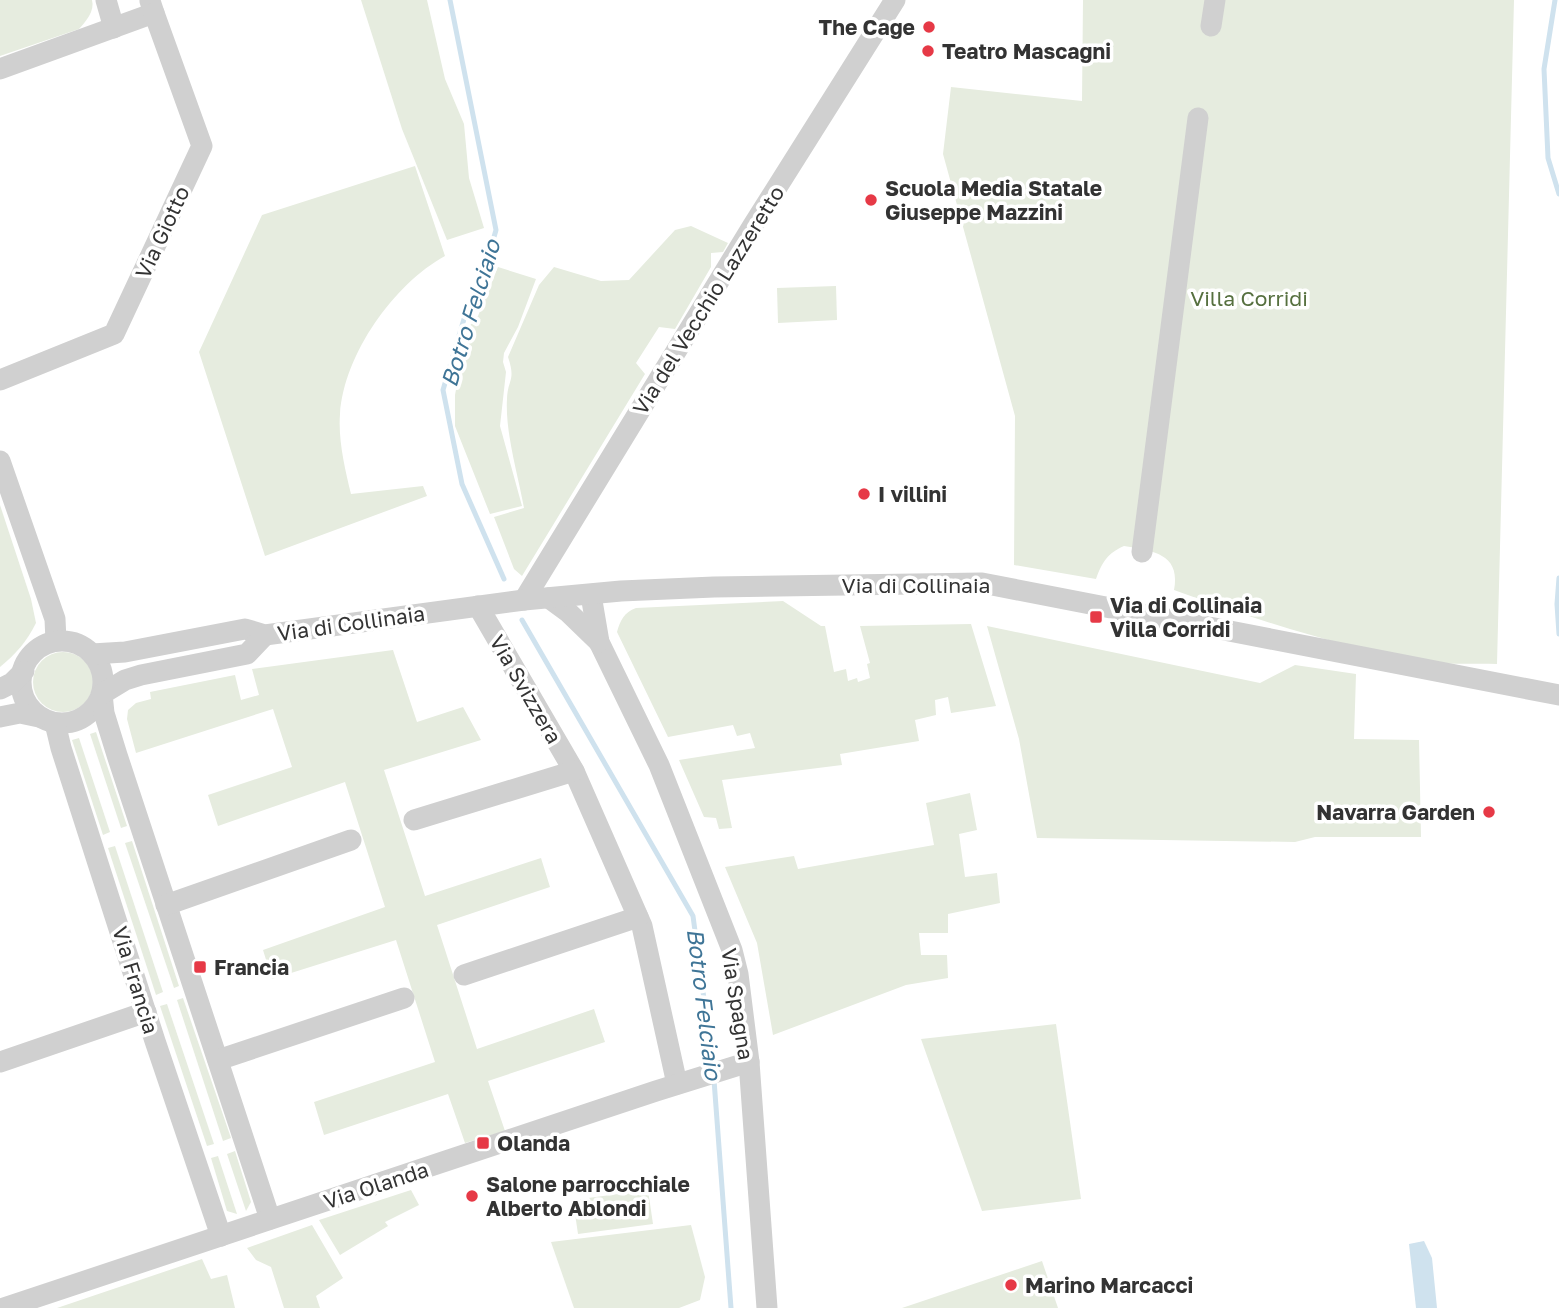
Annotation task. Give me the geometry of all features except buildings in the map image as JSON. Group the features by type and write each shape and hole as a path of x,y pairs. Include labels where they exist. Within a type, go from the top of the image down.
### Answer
{"street":[{"path":"106,0 114,28"},
{"name":"Via del Vecchio Lazzeretto","path":"524,600 895,0"},
{"path":"1211,26 1215,0"},
{"path":"0,69 114,28 152,7"},
{"name":"Via Giotto","path":"0,380 114,334 202,146 152,7"},
{"path":"1142,552 1198,118"},
{"path":"0,461 55,619 56,641"},
{"name":"Via di Collinaia","path":"92,653 125,652 245,629 265,635 524,600 621,591 982,583 1559,695"},
{"name":"Via Spagna","path":"591,595 599,642 659,765 732,950 738,974 748,1062 767,1308"},
{"name":"Via Spagna","path":"549,598 599,642"},
{"name":"Via Svizzera","path":"478,606 574,771 642,926 681,1083"},
{"name":"Via di Collinaia","path":"102,694 125,680 141,675 247,654 265,635"},
{"path":"0,689 12,683 24,671 35,652 56,641 70,642 92,653 102,671 104,713 270,1219"},
{"path":"24,671 24,698 47,720"},
{"path":"0,717 20,713 47,720 79,719 89,712 102,694"},
{"name":"Via Francia","path":"47,720 61,748 221,1236"},
{"name":"Via Svizzera","path":"414,820 574,771"},
{"path":"166,905 351,840"},
{"path":"464,975 638,917"},
{"path":"218,1060 404,998"},
{"path":"0,1062 146,1012"},
{"name":"Via Olanda","path":"4,1308 748,1062"}],"green space":[{"path":"0,0 92,0 93,4 89,16 79,29 0,56"},
{"path":"361,0 427,0 445,79 464,124 469,178 484,228 447,240 402,129"},
{"name":"Villa Corridi","path":"1083,0 1514,0 1497,664 1440,663 1399,656 1269,623 1174,590 1175,578 1169,561 1145,550 1124,546 1118,549 1106,559 1096,579 1014,565 1015,416 943,154 951,87 1082,101"},
{"path":"415,166 445,256 426,268 390,302 362,345 344,391 340,434 351,494 423,486 427,496 265,556 199,352 262,215"},
{"path":"691,226 728,243 723,252 711,253 711,267 675,329 659,327 636,363 645,374 522,576 514,569 494,517 524,508 508,425 507,399 511,375 508,357 539,285 554,267 601,281 629,280 675,230"},
{"path":"498,267 536,279 518,327 504,353 503,362 506,372 500,426 522,506 490,514 455,426 455,395 467,329 478,316"},
{"path":"836,286 837,320 778,323 777,288"},
{"path":"0,505 31,599 36,623 21,647 0,667"},
{"path":"783,601 825,626 834,672 846,669 848,681 857,678 858,682 870,678 867,664 870,663 860,626 971,624 996,706 951,713 948,697 935,700 936,715 915,720 919,741 840,754 842,765 722,780 732,828 719,829 716,818 704,817 679,760 755,748 750,733 737,736 733,725 668,737 617,632 623,617 636,608"},
{"path":"987,626 1260,683 1295,665 1356,674 1354,739 1419,740 1421,837 1315,837 1295,842 1037,838 1019,739"},
{"path":"393,650 417,722 463,707 481,740 384,770 425,896 541,858 550,887 437,925 477,1049 594,1009 605,1042 488,1081 505,1131 465,1143 448,1094 324,1135 314,1102 435,1062 396,940 272,979 263,950 385,907 345,782 218,826 208,795 292,767 273,709 136,753 127,719 128,710 136,703 151,699 150,692 235,675 241,700 259,695 252,669"},
{"path":"57,652 69,652 88,665 93,682 91,694 80,707 69,712 57,712 38,699 33,688 33,676 46,657"},
{"path":"96,732 127,826 121,828 90,734"},
{"path":"79,738 110,832 103,835 72,740"},
{"path":"970,793 977,830 959,834 965,877 997,873 1000,903 948,914 948,933 919,933 921,955 947,955 948,978 906,985 773,1035 757,943 725,867 794,856 798,869 934,845 926,803"},
{"path":"132,841 179,986 174,988 125,843"},
{"path":"115,846 163,992 156,995 108,848"},
{"path":"183,998 231,1138 223,1141 177,1000"},
{"path":"167,1004 214,1144 207,1146 160,1006"},
{"path":"1056,1024 1081,1199 982,1211 921,1039"},
{"path":"235,1151 251,1202 246,1211 227,1154"},
{"path":"218,1156 237,1214 227,1211 211,1158"},
{"path":"411,1190 419,1205 385,1222 388,1226 340,1255 319,1220"},
{"path":"648,1190 653,1224 578,1234 573,1200"},
{"path":"312,1225 343,1278 316,1296 320,1308 284,1308 271,1267 256,1260 247,1248"},
{"path":"691,1225 705,1277 700,1300 679,1308 574,1308 551,1242"},
{"path":"202,1259 211,1279 227,1275 235,1308 57,1308"},
{"name":"Marino Marcacci","path":"1042,1261 1058,1308 902,1308"}],"water":[{"path":"1424,1241 1432,1258 1437,1308 1416,1308 1409,1244"}],"waterway":[{"name":"Botro Felciaio","path":"450,0 496,230 482,279 464,319 443,390 462,484 504,579"},
{"path":"1555,0 1544,69 1548,158 1559,194"},
{"path":"1559,578 1559,634"},
{"name":"Botro Felciaio","path":"522,620 693,916 713,1067"},
{"name":"Botro Felciaio","path":"714,1080 731,1308"}],"place":[{"name":"The Cage","path":"929,27"},
{"name":"Teatro Mascagni","path":"928,51"},
{"name":"Scuola Media Statale Giuseppe Mazzini","path":"871,200"},
{"name":"I villini","path":"864,494"},
{"name":"Via di Collinaia Villa Corridi","path":"1096,617"},
{"name":"Navarra Garden","path":"1489,812"},
{"name":"Francia","path":"200,967"},
{"name":"Olanda","path":"483,1143"},
{"name":"Salone parrocchiale Alberto Ablondi","path":"472,1196"},
{"name":"Marino Marcacci","path":"1011,1285"}]}
